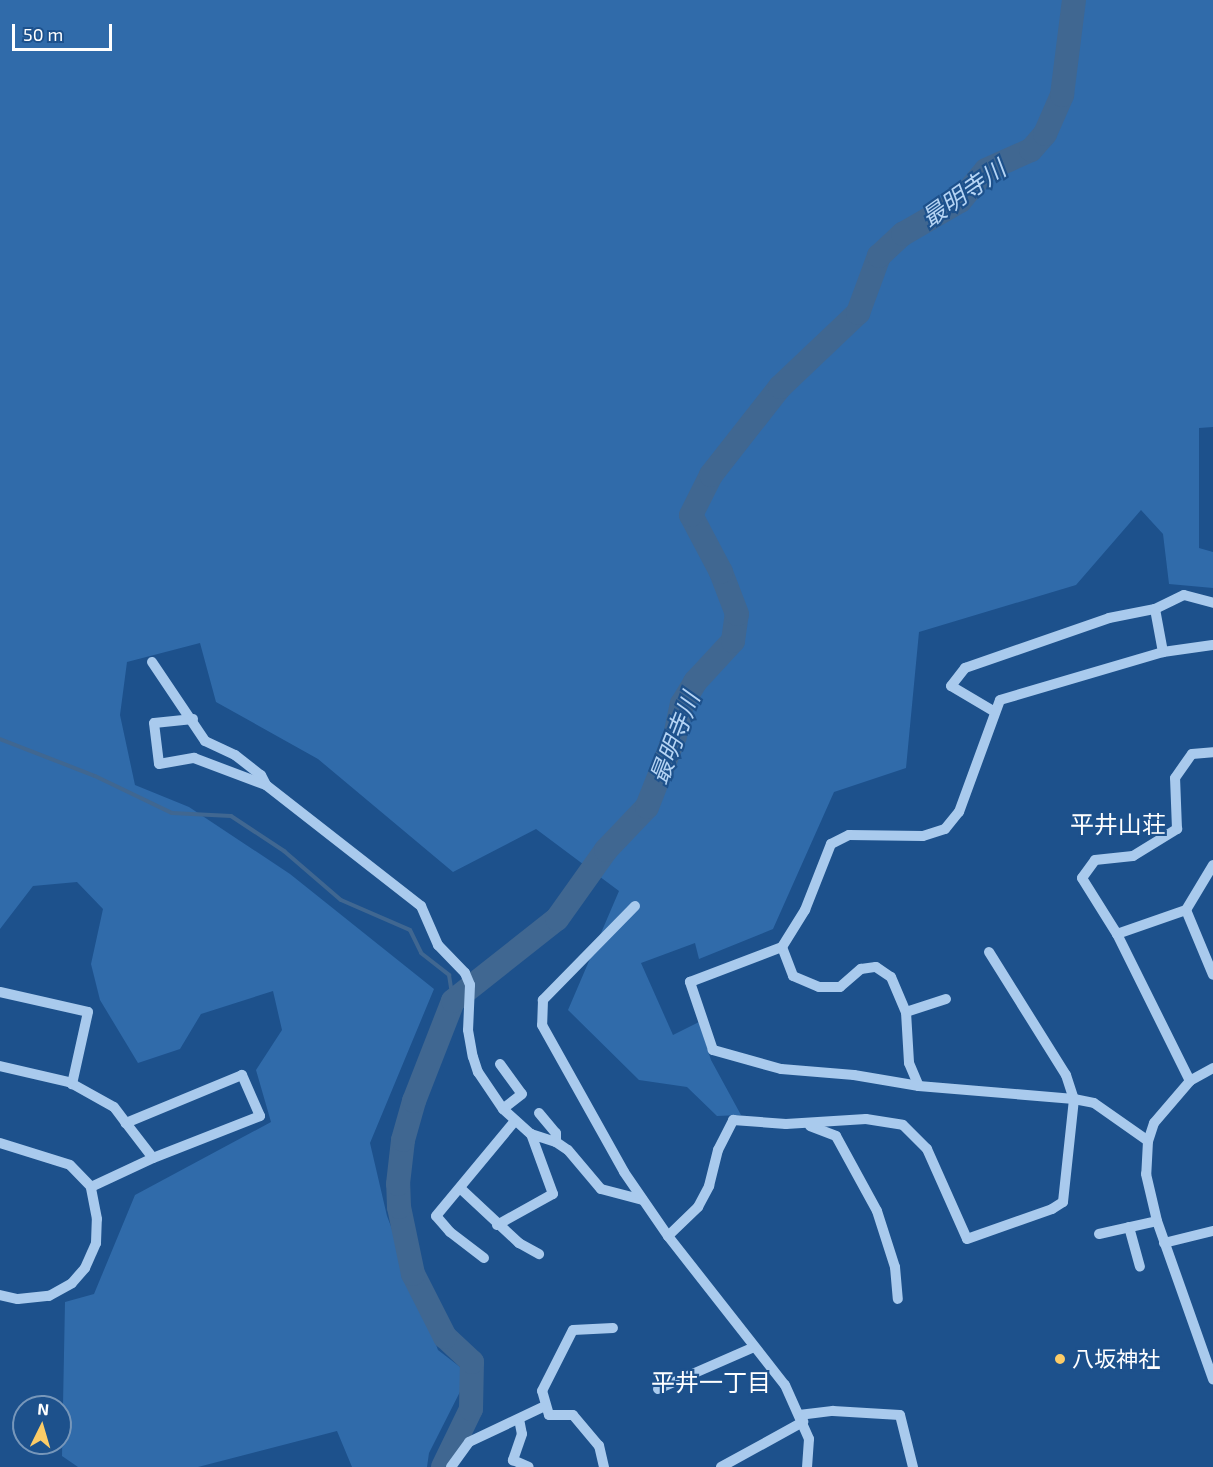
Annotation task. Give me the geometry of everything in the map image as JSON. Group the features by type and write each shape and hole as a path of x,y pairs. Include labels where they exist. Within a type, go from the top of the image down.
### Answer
{"street":[{"path":"995,712 951,686 965,668 1109,618 1155,609 1184,595 1213,603"},
{"path":"1155,609 1163,652"},
{"path":"1148,1141 1094,1103 1074,1099 919,1086 854,1075 781,1069 713,1050 690,982 782,947 805,910 831,844 849,835 923,836 945,830 958,812 1000,700 1163,652 1213,645"},
{"path":"152,662 193,719 205,741 235,755 261,775 266,784"},
{"path":"193,719 154,723 159,764 194,758 266,784 422,906 430,932 465,973 470,985 468,1030 473,1057 478,1072 503,1108 531,1134 556,1142 601,1189 643,1200"},
{"path":"1190,1081 1117,934 1082,878 1095,860 1133,856 1177,829 1175,778 1192,754 1213,752"},
{"path":"1117,934 1186,910 1213,865"},
{"path":"635,906 543,1000 542,1025 564,1070 643,1200 668,1236 785,1385 810,1439 807,1467"},
{"path":"1186,910 1213,975"},
{"path":"782,947 793,976 819,987 840,987 861,969 876,967 891,977 906,1012 909,1063 919,1086"},
{"path":"668,1236 698,1207 709,1186 718,1150 733,1120 801,1123 866,1119 903,1125 927,1149 967,1239 1052,1209 1063,1202 1074,1099 1065,1075 989,952"},
{"path":"0,992 88,1012 72,1084"},
{"path":"906,1012 946,999"},
{"path":"500,1064 522,1094 503,1108"},
{"path":"0,1066 72,1084 114,1107 153,1158"},
{"path":"1213,1068 1190,1081 1154,1123 1148,1141 1146,1174 1157,1221 1213,1379"},
{"path":"91,1187 153,1158 260,1116 242,1075 126,1123"},
{"path":"539,1113 556,1133 556,1142"},
{"path":"484,1258 450,1232 436,1216 515,1121"},
{"path":"801,1123 836,1136 845,1152 883,1228 896,1267 898,1299"},
{"path":"497,1225 553,1194 531,1134"},
{"path":"0,1143 70,1165 91,1187 97,1227 96,1243 85,1268 72,1283 49,1296 18,1299 0,1295"},
{"path":"460,1188 497,1225 539,1254"},
{"path":"1099,1234 1157,1221"},
{"path":"1129,1227 1140,1267"},
{"path":"1164,1242 1213,1231"},
{"path":"604,1467 599,1446 573,1415 549,1415 542,1391 573,1330 613,1328"},
{"path":"658,1389 754,1347"},
{"path":"451,1467 469,1442 545,1406"},
{"path":"721,1467 801,1419 833,1411 900,1415 913,1467"},
{"path":"519,1419 522,1434 513,1451 513,1460 516,1464 529,1467"}],"shaded area":[{"path":"0,0 1213,0 1213,427 1199,428 1199,548 1213,552 1213,588 1169,584 1163,534 1141,510 1076,585 919,632 906,768 834,792 773,929 699,959 695,943 641,963 673,1035 699,1022 711,1060 741,1115 717,1116 687,1087 639,1080 568,1010 619,891 536,829 453,872 318,759 216,702 200,643 127,662 120,715 135,785 189,807 290,874 434,989 370,1143 387,1216 438,1350 460,1367 466,1380 429,1453 427,1467 352,1467 337,1431 198,1467 78,1467 62,1456 72,1455 72,1395 63,1395 65,1302 94,1294 135,1195 271,1122 256,1070 282,1030 273,991 201,1014 180,1049 138,1063 100,1000 91,964 103,909 77,882 33,886 0,929"}],"waterway":[{"name":"最明寺川","path":"443,1467 471,1409 472,1362 445,1337 413,1274 399,1207 398,1184 403,1140 414,1101 453,1001 557,919 606,850 647,807 675,736 682,704 695,682 733,641 737,614 721,572 691,515 711,475 780,387 858,313 879,256 903,234 960,201 986,170 1031,150 1045,134 1062,95 1074,0"},
{"path":"0,739 95,776 172,813 231,816 284,851 341,900 410,930 421,953 449,975 453,1001"}],"place":[{"name":"八坂神社","path":"1060,1359"}],"district":[{"name":"平井山荘","path":"1118,824"},
{"name":"平井一丁目","path":"711,1382"}]}
